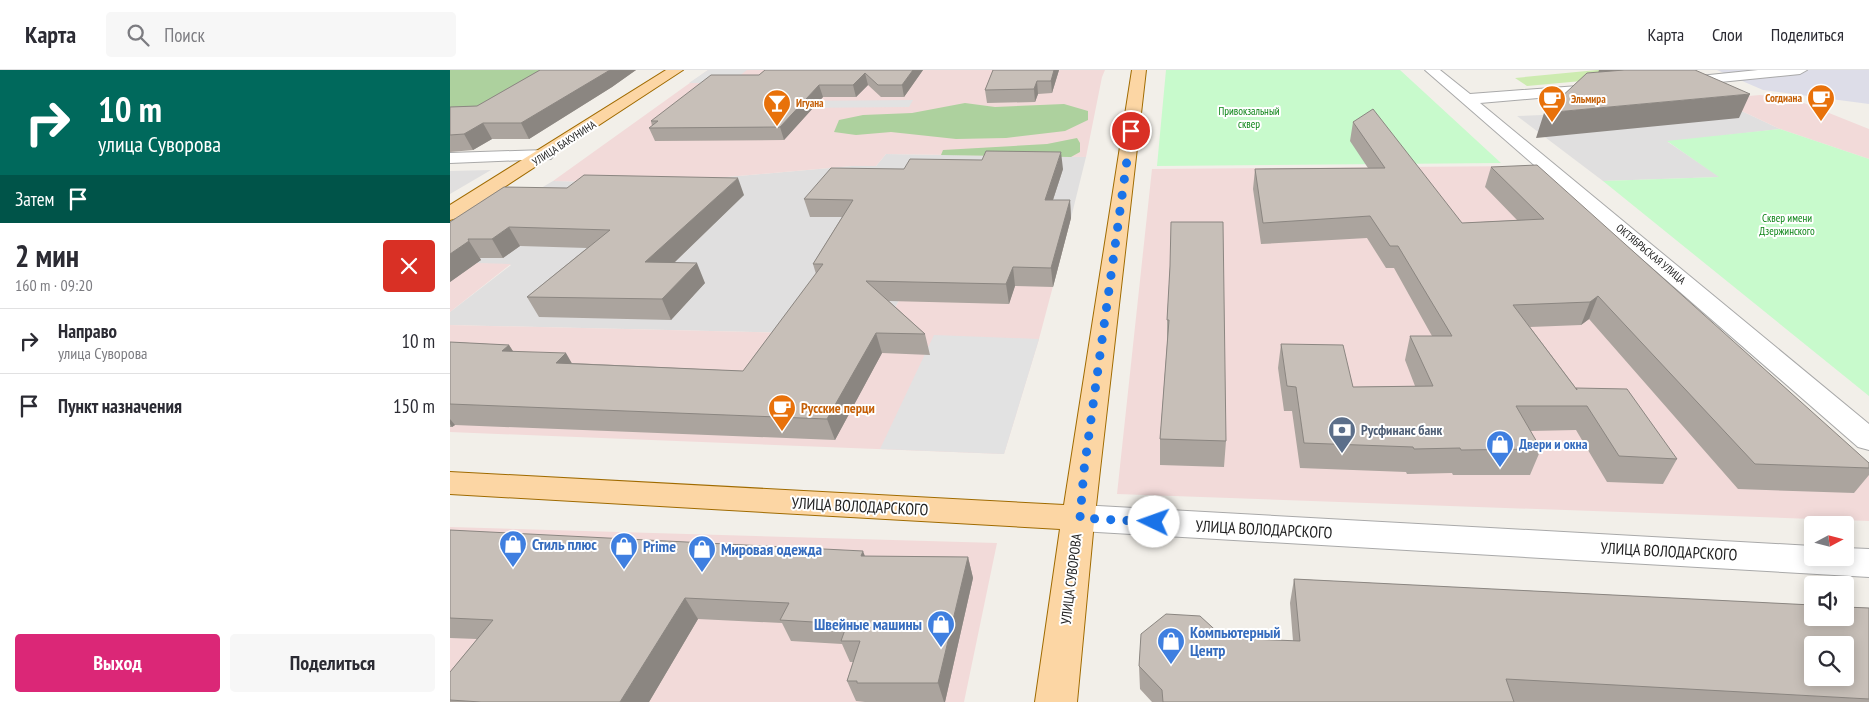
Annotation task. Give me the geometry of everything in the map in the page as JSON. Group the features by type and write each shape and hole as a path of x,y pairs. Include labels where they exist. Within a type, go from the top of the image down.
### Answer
{"main road":[{"name":"УЛИЦА БАКУНИНА","path":"450,214 676,70"},
{"name":"УЛИЦА СУВОРОВА","path":"1056,702 1080,518 1084,470 1139,70"},
{"name":"УЛИЦА ВОЛОДАРСКОГО","path":"450,483 1080,518"}],"street":[{"name":"ОКТЯБРЬСКАЯ УЛИЦА","path":"1432,70 1869,440"},
{"path":"1670,83 1800,70"},
{"path":"1468,99 1623,86"},
{"path":"450,158 545,155"},
{"name":"УЛИЦА ВОЛОДАРСКОГО","path":"1080,518 1869,563"}],"shaded area":[{"path":"708,70 1105,70 1086,157 886,154 876,166 852,166 658,183 553,181"},
{"path":"708,70 747,70 730,83 689,83"},
{"path":"1717,70 1869,70 1869,104 1763,90"},
{"path":"1760,95 1794,99 1869,129 1869,159 1780,129 1716,99"},
{"path":"1716,99 1780,129 1668,142 1720,177 1603,181 1517,116 1567,114"},
{"path":"913,100 909,107 680,109 689,102"},
{"path":"886,154 1086,157 1071,218 962,216 923,257 880,335 450,325 450,312 511,265 450,262 514,204 553,181 658,183 852,166 876,166"},
{"path":"1526,166 1869,474 1869,521 1854,520 1854,516 1804,516 1804,519 1117,494 1152,169"},
{"path":"491,170 450,194 450,171"},
{"path":"962,216 1071,218 1039,339 1004,454 450,432 450,325 880,335 923,257"},
{"path":"450,262 511,264 450,312"},
{"path":"934,335 1039,339 1004,454 880,449"},
{"path":"450,527 997,543 964,702 450,702"}],"green space":[{"path":"450,70 560,70 450,146"},
{"name":"Привокзальный сквер","path":"1166,70 1400,70 1501,163 1157,166"},
{"path":"1597,70 1636,70 1647,75 1527,86 1515,78"},
{"path":"965,103 995,107 1064,104 1088,111 1088,120 1065,131 1006,138 956,139 891,132 856,135 834,132 839,120 863,115 912,113"},
{"name":"Сквер имени Дзержинского","path":"1780,129 1869,159 1869,396 1603,181 1719,177 1667,141"},
{"path":"1077,138 1080,143 1080,152 1071,157 941,155 943,150 1047,144"}],"building":[{"path":"540,70 610,70 521,123 483,123 464,134 450,135 450,107 477,106"},
{"path":"765,70 913,70 902,85 878,85 865,73 853,85 819,85 780,127 649,128 658,121 651,121 711,75 759,75"},
{"path":"993,70 1054,70 1051,81 1037,81 1034,89 985,90"},
{"path":"1624,70 1695,70 1750,94 1544,113 1587,73"},
{"path":"1373,109 1462,223 1544,219 1491,167 1537,165 1869,463 1869,468 1755,464 1598,296 1590,302 1513,305 1577,390 1576,388 1627,389 1677,459 1619,456 1587,406 1516,406 1541,449 1414,449 1413,447 1304,443 1296,387 1287,386 1281,344 1343,345 1353,387 1433,386 1410,336 1452,336 1398,246 1390,246 1370,216 1263,223 1255,169 1385,168 1353,122"},
{"path":"986,151 1061,152 1045,200 1070,200 1051,268 1013,267 1006,284 866,281 925,334 876,333 827,419 450,404 450,342 509,345 502,351 566,353 556,363 743,371 823,264 813,264 853,200 804,199 831,168 904,169 910,159 982,160"},
{"path":"584,175 738,178 645,262 697,263 662,299 527,297 610,230 509,227 492,239 468,239 469,241 450,254 450,222 504,187 567,188"},
{"path":"1171,222 1223,222 1226,441 1160,439 1169,320 1167,320"},
{"path":"450,530 863,551 861,556 968,557 938,683 857,683 857,681 847,681 860,641 841,641 847,624 780,620 789,603 685,598 620,702 481,702 450,700 450,672 493,620 450,618"},
{"path":"1294,579 1804,605 1804,626 1854,626 1854,607 1869,608 1869,699 1506,679 1514,702 1163,702 1162,690 1139,666 1141,634 1166,614 1200,616 1224,638 1300,641"}],"place":[{"name":"Согдиана","path":"1821,122"},
{"name":"Эльмира","path":"1552,123"},
{"name":"Игуана","path":"777,127"},
{"name":"Русские перци","path":"782,432"},
{"name":"Русфинанс банк","path":"1342,454"},
{"name":"Двери и окна","path":"1500,468"},
{"name":"Стиль плюс","path":"513,568"},
{"name":"Prime","path":"624,570"},
{"name":"Мировая одежда","path":"702,573"},
{"name":"Швейные машины","path":"941,648"},
{"name":"Компьютерный Центр","path":"1171,665"}],"route":[{"path":"1131,131 1084,470 1080,518 1154,522"}]}
